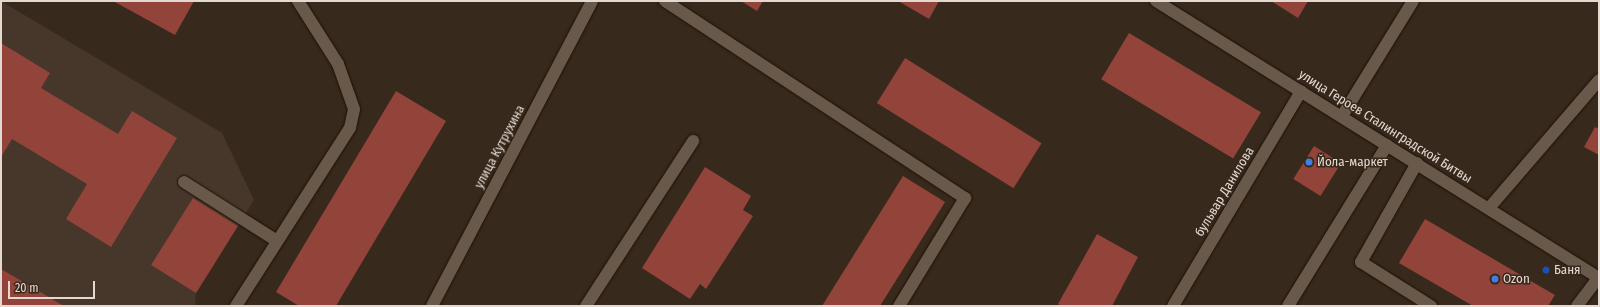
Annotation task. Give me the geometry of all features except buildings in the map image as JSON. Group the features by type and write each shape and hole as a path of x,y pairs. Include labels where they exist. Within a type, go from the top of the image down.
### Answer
{"street":[{"path":"236,306 350,128 354,109 338,64 298,1"},
{"name":"улица Кутрухина","path":"436,305 592,1"},
{"path":"666,1 965,198 899,306"},
{"name":"улица Героев Сталинградской Битвы","path":"1156,1 1599,278"},
{"path":"1342,116 1413,1"},
{"path":"1489,208 1599,80"},
{"name":"бульвар Данилова","path":"1173,306 1301,92"},
{"path":"586,306 693,141"},
{"path":"1288,306 1387,145"},
{"path":"1417,163 1360,262 1431,306"},
{"path":"184,182 277,241"},
{"path":"1577,306 1599,278"}],"shaded area":[{"path":"1,1 222,133 254,200 196,293 195,306 1,306"}],"place":[{"name":"Йола-маркет","path":"1309,162"},
{"name":"Баня","path":"1546,270"},
{"name":"Ozon","path":"1495,279"}]}
